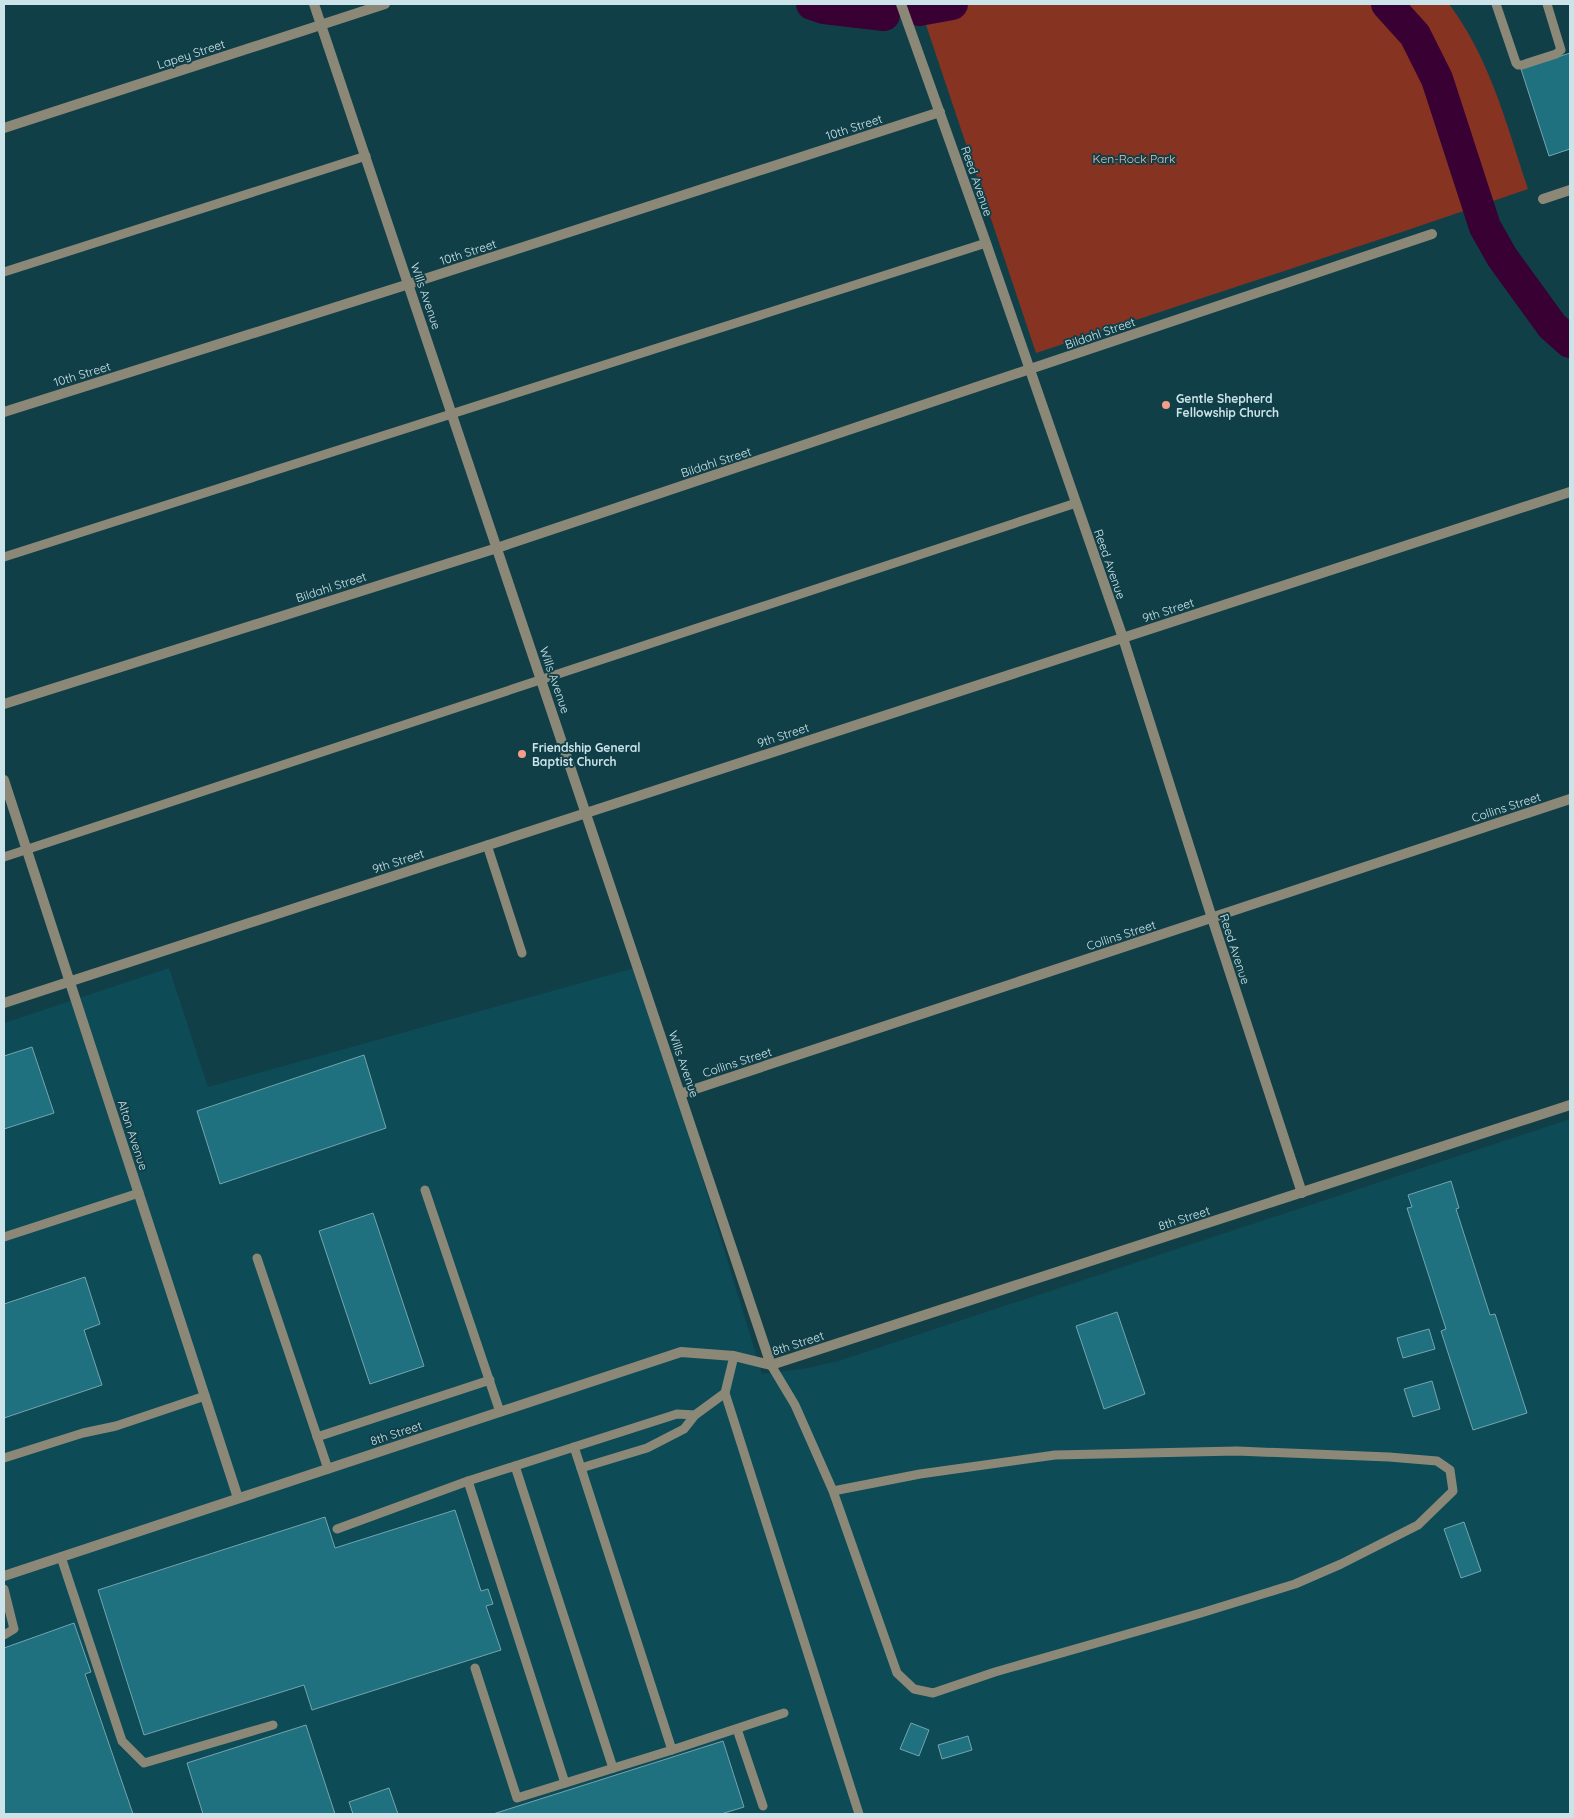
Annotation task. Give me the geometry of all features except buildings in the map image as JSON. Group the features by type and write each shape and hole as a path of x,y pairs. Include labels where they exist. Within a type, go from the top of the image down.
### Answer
{"street":[{"name":"Wills Avenue","path":"314,4 771,1365"},
{"name":"Lapey Street","path":"4,128 385,4"},
{"name":"Reed Avenue","path":"901,4 986,243 1122,638 1302,1193"},
{"name":"10th Street","path":"4,412 409,284 940,112"},
{"path":"1543,199 1570,190"},
{"name":"Bildahl Street","path":"4,704 497,548 1432,234"},
{"name":"9th Street","path":"4,1003 1570,492"},
{"name":"Alton Avenue","path":"4,780 238,1498"},
{"name":"Collins Street","path":"680,1094 1570,799"},
{"name":"8th Street","path":"4,1576 681,1352 734,1356 771,1365 1570,1105"}],"lane":[{"path":"1496,4 1518,65 1556,54 1561,50 1547,4"},
{"path":"4,272 366,156"},
{"path":"4,557 986,243"},
{"path":"4,857 1076,503"},
{"path":"487,845 522,953"},
{"path":"425,1190 500,1412"},
{"path":"4,1237 139,1194"},
{"path":"257,1258 328,1468"},
{"path":"734,1356 725,1393 859,1814"},
{"path":"771,1365 795,1405 833,1491 897,1673 914,1689 933,1692 995,1672 1201,1614 1295,1584 1341,1564 1418,1525 1453,1491 1450,1470 1437,1461 1379,1456 1237,1450 1055,1455 920,1474 833,1491"},
{"path":"317,1437 490,1380"},
{"path":"581,1468 647,1448 684,1429 695,1415 725,1393"},
{"path":"4,1458 83,1433 116,1426 204,1396"},
{"path":"337,1529 468,1481 574,1446 677,1414 695,1415"},
{"path":"574,1446 672,1750"},
{"path":"515,1466 613,1768"},
{"path":"468,1481 565,1783"},
{"path":"61,1557 122,1741 144,1763 273,1725"},
{"path":"4,1589 14,1629 4,1635"},
{"path":"475,1668 517,1798 784,1713"},
{"path":"737,1729 763,1806"}],"shaded area":[{"path":"638,967 762,1374 808,1368 838,1361 1570,1119 1570,1814 4,1814 4,1023 169,968 208,1087"}],"green space":[{"name":"Ken-Rock Park","path":"919,4 1449,4 1476,47 1496,93 1528,189 1036,353"}],"waterway":[{"path":"812,4 824,8 884,15"},
{"path":"919,10 952,4"},
{"path":"1387,4 1415,35 1437,79 1485,227 1502,257 1552,326 1570,342"}],"place":[{"name":"Gentle Shepherd Fellowship Church","path":"1166,405"},
{"name":"Friendship General Baptist Church","path":"522,754"}]}
